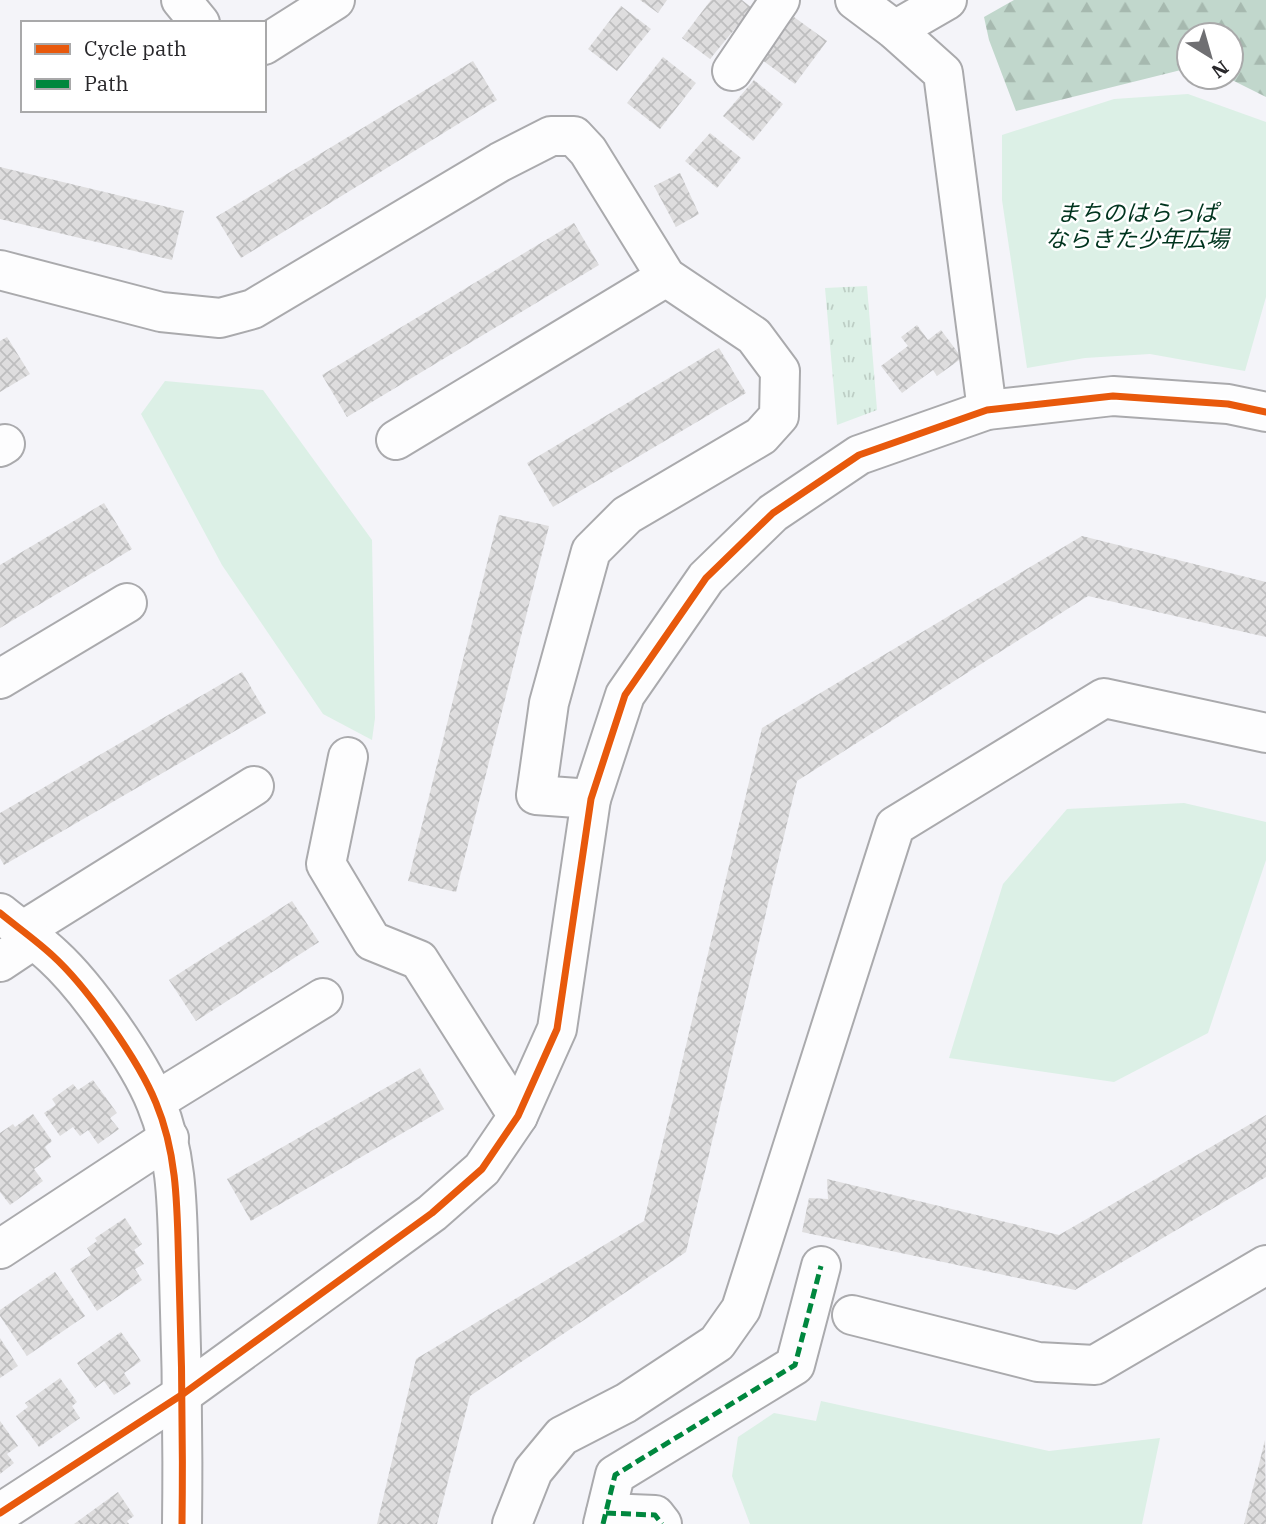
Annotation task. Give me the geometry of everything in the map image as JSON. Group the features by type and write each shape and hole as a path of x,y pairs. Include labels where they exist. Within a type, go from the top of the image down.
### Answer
{"street":[{"path":"181,0 198,21"},
{"path":"266,44 335,0"},
{"path":"732,71 780,0"},
{"path":"855,0 895,30 943,73 987,410"},
{"path":"895,30 947,0"},
{"path":"0,270 161,312 220,318 253,309 500,162 551,135 574,136 588,151 666,277 754,336 780,371 779,416 761,436 627,515 591,551 549,702 536,795 592,799"},
{"path":"396,440 666,277"},
{"path":"0,1513 183,1394 432,1213 482,1169 518,1116 557,1028 592,799 625,695 706,578 773,513 859,455 987,410 1113,396 1228,404 1266,412"},
{"path":"0,679 127,603"},
{"path":"512,1524 533,1471 562,1436 626,1403 717,1343 741,1308 895,826 1104,698 1266,733"},
{"path":"348,757 326,864 372,941 419,960 518,1116"},
{"path":"0,962 18,928 254,786"},
{"path":"18,928 54,957 85,991 122,1042 156,1101 169,1138 175,1182 183,1394 183,1524"},
{"path":"156,1101 323,998"},
{"path":"0,1249 169,1138"},
{"path":"852,1315 1038,1362 1095,1365 1266,1265"},
{"path":"662,1524 655,1515 604,1519 615,1475 795,1365 821,1266"}],"green space":[{"path":"1014,0 1266,0 1266,97 1245,86 1245,21 1175,21 1175,71 1016,111 989,40 984,17"},
{"name":"まちのはらっぱ ならきた少年広場","path":"1188,94 1266,122 1266,297 1245,371 1150,354 1085,358 1027,368 1002,200 1002,135 1114,99"},
{"path":"867,286 877,410 837,425 825,288"},
{"path":"165,381 263,390 372,540 375,718 372,740 323,714 222,565 141,414"},
{"path":"1184,803 1266,822 1266,860 1208,1033 1114,1082 949,1058 1003,884 1067,809"},
{"path":"821,1401 1049,1451 1160,1438 1142,1524 750,1524 732,1476 738,1437 774,1413 816,1421"}],"building":[{"path":"640,0 667,0 658,13"},
{"path":"711,0 742,0 752,8 710,59 682,38"},
{"path":"621,6 651,29 617,71 588,49"},
{"path":"794,17 827,41 795,84 762,60"},
{"path":"663,57 696,83 660,129 627,103"},
{"path":"473,61 497,100 241,258 216,217"},
{"path":"754,80 783,104 753,141 723,116"},
{"path":"710,133 741,158 717,188 685,161"},
{"path":"0,167 184,211 172,260 0,219"},
{"path":"680,173 699,214 676,227 654,186"},
{"path":"574,223 599,265 347,417 322,375"},
{"path":"917,325 928,340 941,330 962,358 937,376 933,370 902,393 881,366 908,346 901,337"},
{"path":"7,337 30,374 0,392 0,341"},
{"path":"719,348 746,393 553,507 527,463"},
{"path":"104,503 132,549 0,628 0,565"},
{"path":"499,515 549,526 456,892 408,881"},
{"path":"1082,536 1266,582 1266,637 1088,596 797,781 686,1252 470,1396 437,1524 377,1524 416,1359 644,1221 762,728"},
{"path":"242,672 266,713 4,865 0,858 0,813"},
{"path":"292,901 319,942 196,1021 169,980"},
{"path":"420,1068 444,1109 251,1221 227,1179"},
{"path":"93,1080 117,1113 110,1118 119,1129 98,1144 88,1130 80,1136 73,1127 60,1136 44,1113 56,1105 52,1099 73,1084 78,1090"},
{"path":"33,1114 52,1141 45,1147 51,1157 34,1169 43,1181 10,1205 0,1192 0,1133 13,1124 15,1127"},
{"path":"1266,1115 1266,1177 1075,1290 802,1232 809,1198 828,1199 827,1179 1059,1235"},
{"path":"125,1218 142,1244 134,1250 144,1264 135,1269 142,1280 97,1311 70,1269 91,1255 87,1248 97,1241 95,1238"},
{"path":"55,1272 85,1316 27,1356 0,1316 0,1310"},
{"path":"121,1332 141,1361 124,1373 131,1384 114,1395 104,1381 95,1388 77,1363"},
{"path":"0,1338 18,1366 0,1378"},
{"path":"60,1378 77,1402 72,1406 80,1418 39,1447 16,1416 28,1407 25,1403"},
{"path":"0,1421 18,1446 7,1454 14,1463 0,1474"},
{"path":"1265,1440 1266,1524 1244,1524"},
{"path":"118,1492 134,1516 127,1521 129,1524 74,1524"}],"marked path":[{"path":"603,1524 615,1475 795,1365 821,1266"},
{"path":"606,1513 655,1515 662,1524"}],"cycle path":[{"path":"0,1513 183,1394 432,1213 482,1169 518,1116 557,1029 591,799 625,695 706,578 773,513 859,455 987,410 1113,396 1228,404 1266,412"},
{"path":"0,913 53,956 96,1005 138,1067 164,1124 173,1166 177,1209 182,1368 182,1524"}]}
